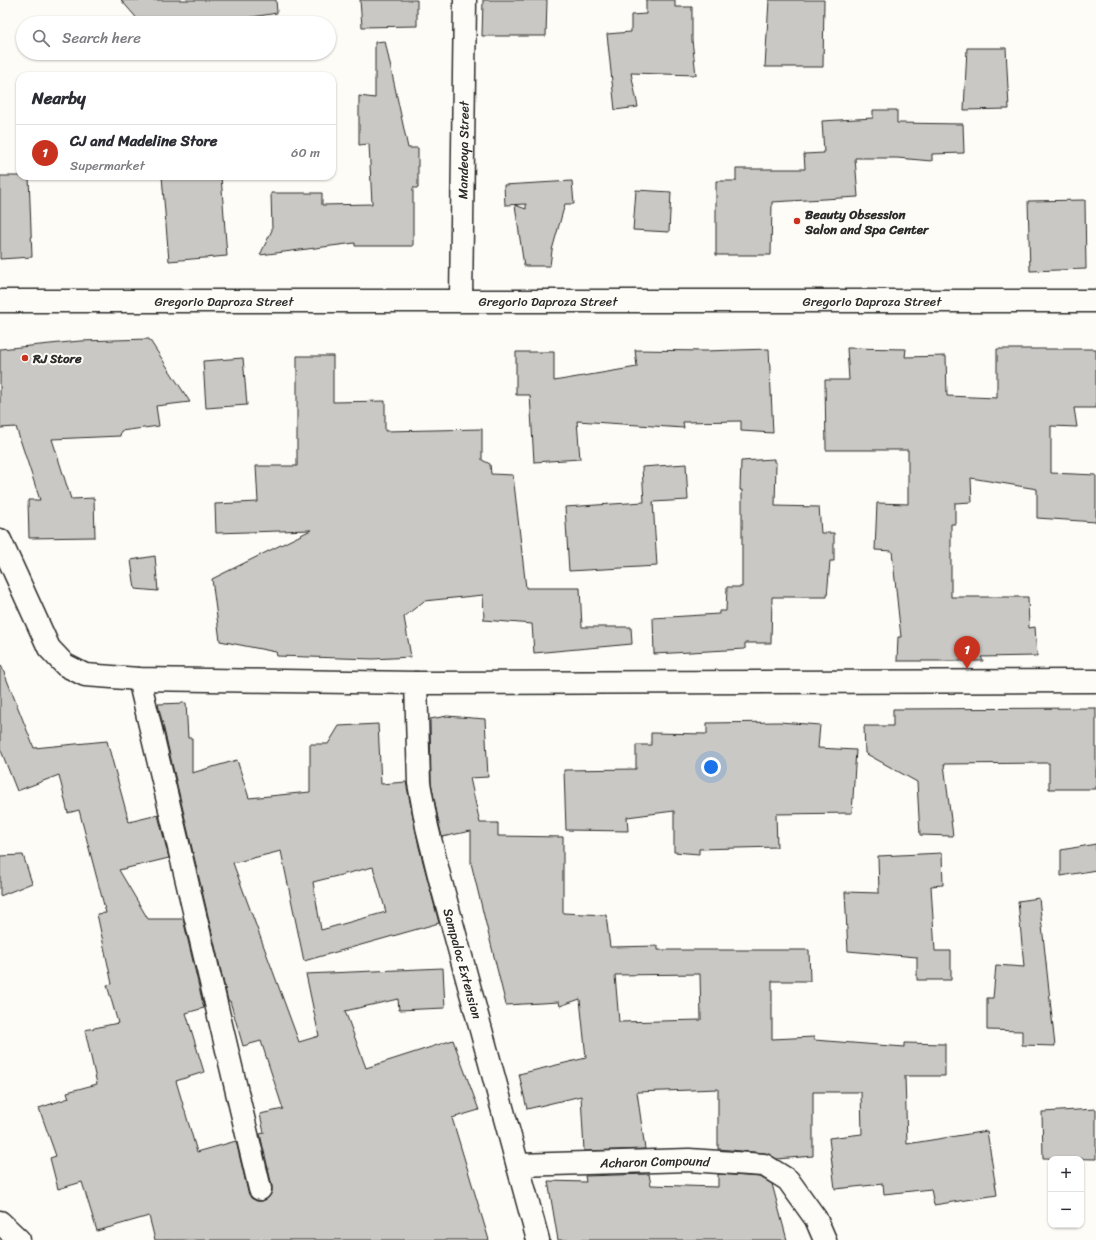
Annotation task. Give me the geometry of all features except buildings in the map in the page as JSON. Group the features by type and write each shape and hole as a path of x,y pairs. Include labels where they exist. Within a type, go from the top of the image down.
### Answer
{"street":[{"name":"Mandeoya Street","path":"461,300 465,0"},
{"name":"Gregorio Daproza Street","path":"0,301 1096,301"},
{"path":"0,540 49,648 65,665 85,675 139,679 416,683 1096,681"},
{"path":"139,679 260,1189"},
{"name":"Sampaloc Extension","path":"416,683 419,782 427,827 538,1240"},
{"name":"Acharon Compound","path":"518,1166 689,1160 764,1166 788,1180 816,1219 825,1240"},
{"path":"0,1222 19,1240"}],"place":[{"name":"Beauty Obsession Salon and Spa Center","path":"797,221"},
{"name":"RJ Store","path":"25,358"},
{"name":"CJ and Madeline Store","path":"967,669"}]}
